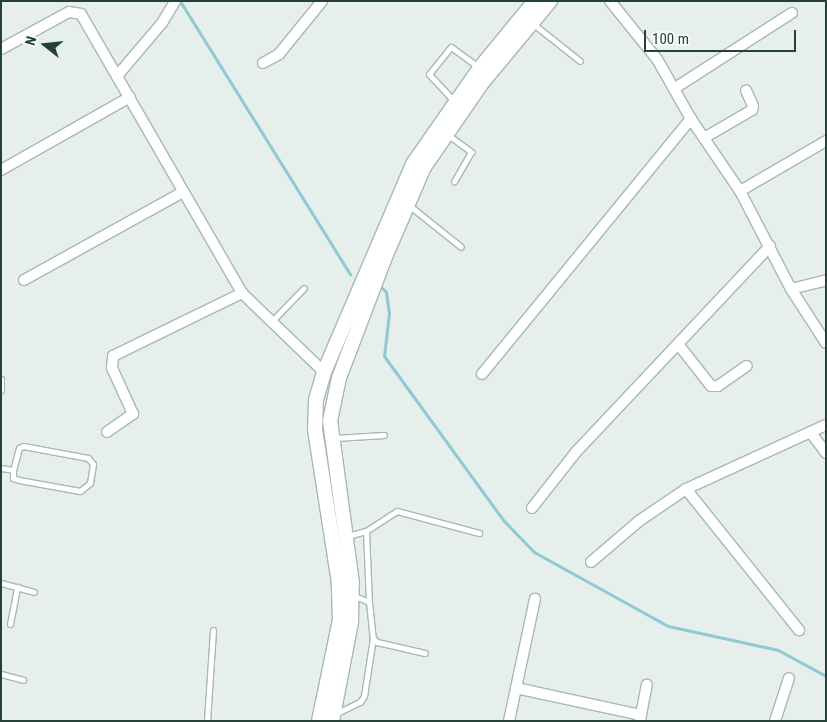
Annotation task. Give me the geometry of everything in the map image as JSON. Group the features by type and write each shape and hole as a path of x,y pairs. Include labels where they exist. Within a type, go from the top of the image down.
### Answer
{"main road":[{"path":"328,719 340,620 339,583 315,429 316,400 324,372 414,164 480,68 535,1"},
{"path":"328,719 351,622 352,595 332,438 332,402 339,378 407,204 424,167 481,84 550,1"}],"street":[{"path":"263,63 279,54 322,1"},
{"path":"610,1 637,31 674,88 691,119 740,191 791,289 826,342"},
{"path":"118,76 162,23 174,2"},
{"path":"1,49 75,12 81,14 242,293 324,372"},
{"path":"674,88 792,13"},
{"path":"704,138 752,110 754,106 746,90"},
{"path":"1,170 130,97"},
{"path":"482,374 691,119"},
{"path":"740,191 826,140"},
{"path":"24,280 184,192"},
{"path":"532,508 576,452 770,246"},
{"path":"791,289 826,280"},
{"path":"107,432 133,414 112,368 113,356 242,293"},
{"path":"678,344 711,386 718,386 747,366"},
{"path":"591,562 639,521 686,489 826,425"},
{"path":"811,433 826,453"},
{"path":"686,489 799,630"},
{"path":"509,721 535,600"},
{"path":"775,721 789,678"},
{"path":"516,688 640,718 647,686"}],"lane":[{"path":"532,22 580,61"},
{"path":"455,102 429,74 451,47 480,68"},
{"path":"446,134 471,152 454,181"},
{"path":"407,204 461,247"},
{"path":"271,322 304,288"},
{"path":"1,379 1,390"},
{"path":"332,438 384,435"},
{"path":"24,446 88,458 93,464 90,483 80,491 19,480 13,478 13,470 19,448 24,446"},
{"path":"1,468 13,470"},
{"path":"345,537 366,531 397,511 479,533"},
{"path":"328,719 360,702 364,696 373,638 369,602 366,531"},
{"path":"1,583 34,592"},
{"path":"10,624 17,587"},
{"path":"352,595 369,602"},
{"path":"207,721 213,630"},
{"path":"373,638 384,644 425,653"},
{"path":"1,674 24,680"}],"waterway":[{"path":"180,1 350,274"},
{"path":"381,287 386,292 389,313 384,356 503,520 534,552 668,626 778,650 826,676"}]}
